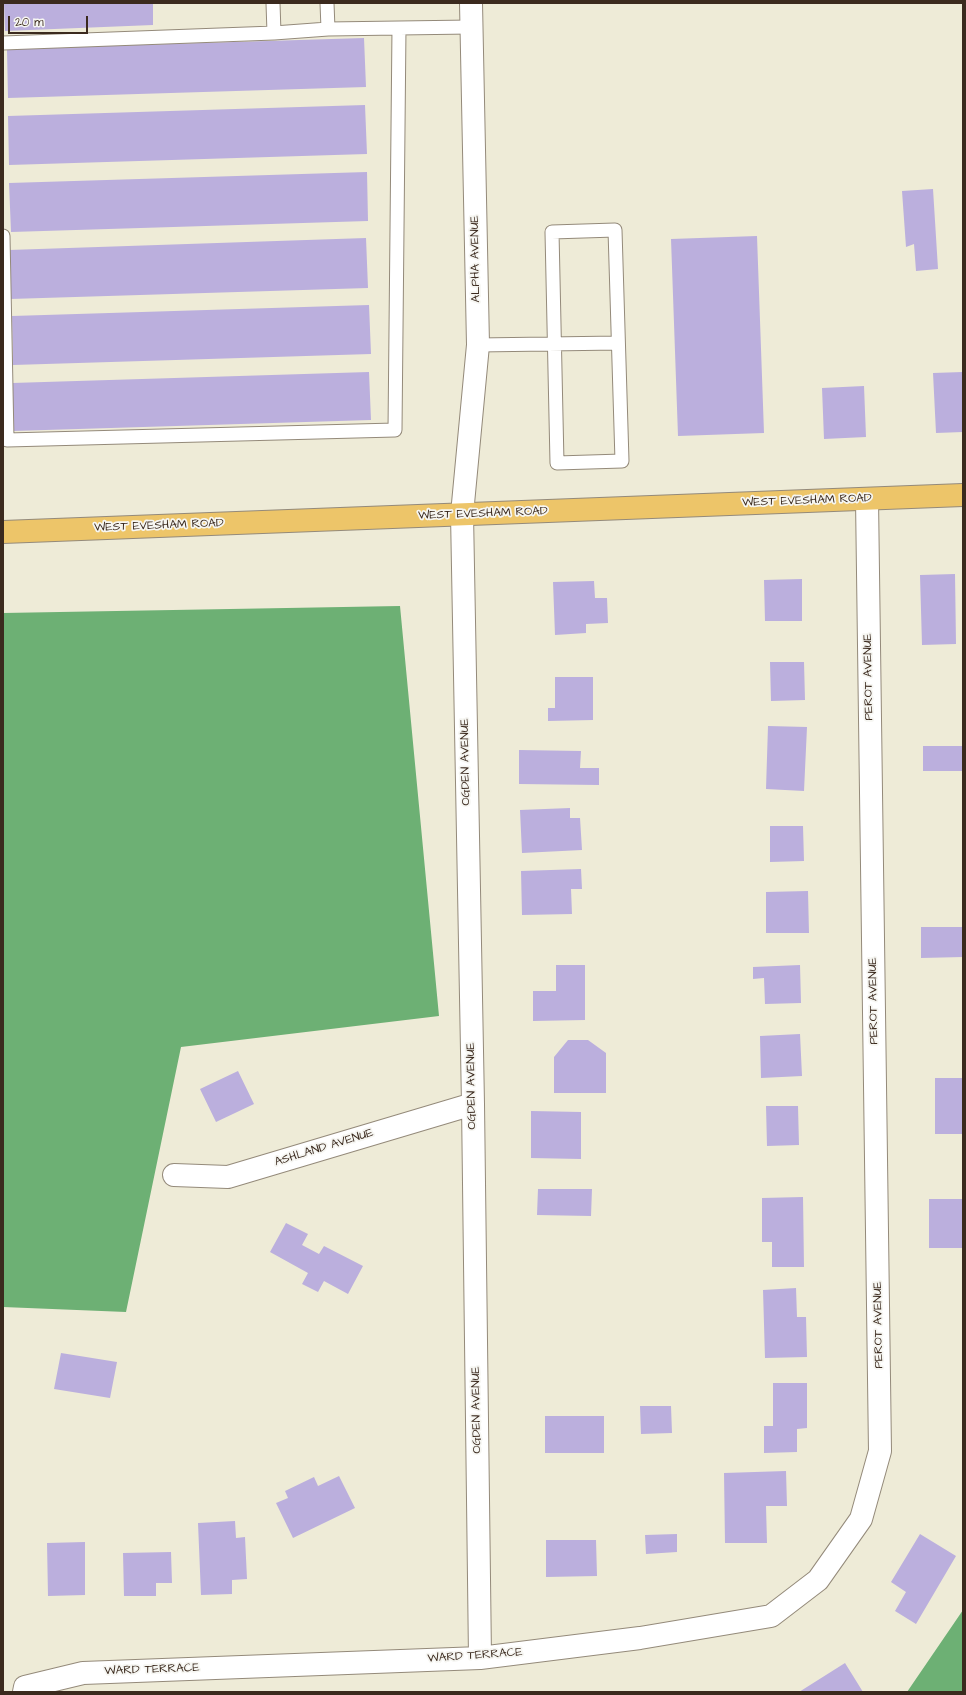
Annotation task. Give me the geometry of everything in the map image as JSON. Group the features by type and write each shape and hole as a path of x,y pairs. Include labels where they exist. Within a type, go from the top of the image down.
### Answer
{"main road":[{"name":"WEST EVESHAM ROAD","path":"3,532 963,495"}],"street":[{"name":"ALPHA AVENUE","path":"462,514 478,345 471,3"},
{"name":"PEROT AVENUE","path":"866,1500 880,1451 867,499"},
{"name":"OGDEN AVENUE","path":"462,514 473,1104 480,1658"},
{"name":"ASHLAND AVENUE","path":"174,1175 228,1177 473,1104"},
{"name":"WARD TERRACE","path":"25,1689 83,1674 480,1658 640,1638 771,1616 818,1580 861,1519 866,1500"}],"lane":[{"path":"273,3 274,33"},
{"path":"327,3 328,29"},
{"path":"3,42 274,33 328,29 471,27"},
{"path":"3,236 7,440 395,430 399,28"},
{"path":"615,230 622,461 558,463 555,344 552,232 615,230"},
{"path":"478,345 618,343"}],"green space":[{"path":"400,606 439,1016 181,1047 126,1312 3,1307 3,613"},
{"path":"963,1610 963,1692 907,1692"}],"building":[{"path":"4,3 153,3 153,25 5,31"},
{"path":"364,38 366,87 8,98 7,49"},
{"path":"365,105 367,154 9,165 8,116"},
{"path":"367,172 368,221 11,232 9,183"},
{"path":"933,189 938,269 916,271 914,244 906,247 902,191"},
{"path":"757,236 764,433 678,436 671,239"},
{"path":"366,238 368,288 10,299 9,250"},
{"path":"369,305 371,354 13,365 12,316"},
{"path":"369,372 371,420 13,431 12,383"},
{"path":"963,372 963,432 936,433 933,373"},
{"path":"864,386 866,437 824,439 822,388"},
{"path":"955,574 956,644 922,645 920,575"},
{"path":"802,579 802,621 765,621 764,580"},
{"path":"594,581 595,598 607,598 608,623 586,624 586,633 555,635 553,582"},
{"path":"770,662 804,662 805,700 771,701"},
{"path":"555,677 593,677 593,720 548,721 548,708 555,708"},
{"path":"768,726 807,727 804,791 766,789"},
{"path":"923,746 962,746 962,771 923,771"},
{"path":"519,750 581,751 580,768 599,768 599,785 519,784"},
{"path":"570,808 570,818 580,818 582,850 522,853 520,810"},
{"path":"770,826 803,826 804,861 770,862"},
{"path":"581,869 582,889 571,889 572,914 522,915 521,871"},
{"path":"808,891 809,933 766,933 766,892"},
{"path":"921,927 963,927 963,957 921,958"},
{"path":"556,965 585,965 585,1020 533,1021 533,991 556,991"},
{"path":"800,965 801,1003 765,1004 764,978 753,979 753,967"},
{"path":"800,1034 802,1076 761,1078 760,1036"},
{"path":"568,1040 588,1040 606,1053 606,1093 554,1093 554,1057"},
{"path":"238,1071 254,1104 216,1122 200,1089"},
{"path":"935,1078 963,1078 963,1134 935,1134"},
{"path":"766,1106 798,1106 799,1145 767,1146"},
{"path":"531,1111 581,1112 581,1159 531,1158"},
{"path":"538,1189 592,1189 591,1216 537,1215"},
{"path":"803,1197 804,1267 772,1267 772,1242 762,1242 762,1198"},
{"path":"929,1199 963,1199 963,1248 929,1248"},
{"path":"286,1223 308,1234 302,1245 319,1254 324,1246 363,1266 348,1294 324,1281 318,1292 302,1284 308,1273 270,1252"},
{"path":"796,1288 797,1317 806,1317 807,1357 765,1358 763,1290"},
{"path":"61,1353 117,1362 110,1398 54,1389"},
{"path":"773,1383 807,1383 807,1428 797,1429 797,1452 764,1453 764,1426 773,1426"},
{"path":"640,1406 671,1406 672,1433 641,1434"},
{"path":"545,1416 604,1416 604,1453 545,1453"},
{"path":"786,1471 787,1506 766,1506 767,1543 725,1543 724,1473"},
{"path":"339,1476 355,1508 293,1538 276,1503 288,1498 285,1491 314,1477 318,1486"},
{"path":"235,1521 236,1538 245,1537 247,1579 232,1580 232,1594 201,1595 198,1523"},
{"path":"677,1534 677,1552 646,1554 645,1535"},
{"path":"920,1534 956,1556 916,1624 895,1611 906,1592 891,1582"},
{"path":"546,1540 596,1540 597,1576 546,1577"},
{"path":"85,1542 85,1595 48,1596 47,1543"},
{"path":"171,1552 172,1583 156,1583 156,1596 124,1596 123,1553"},
{"path":"845,1663 863,1692 799,1692"}]}
